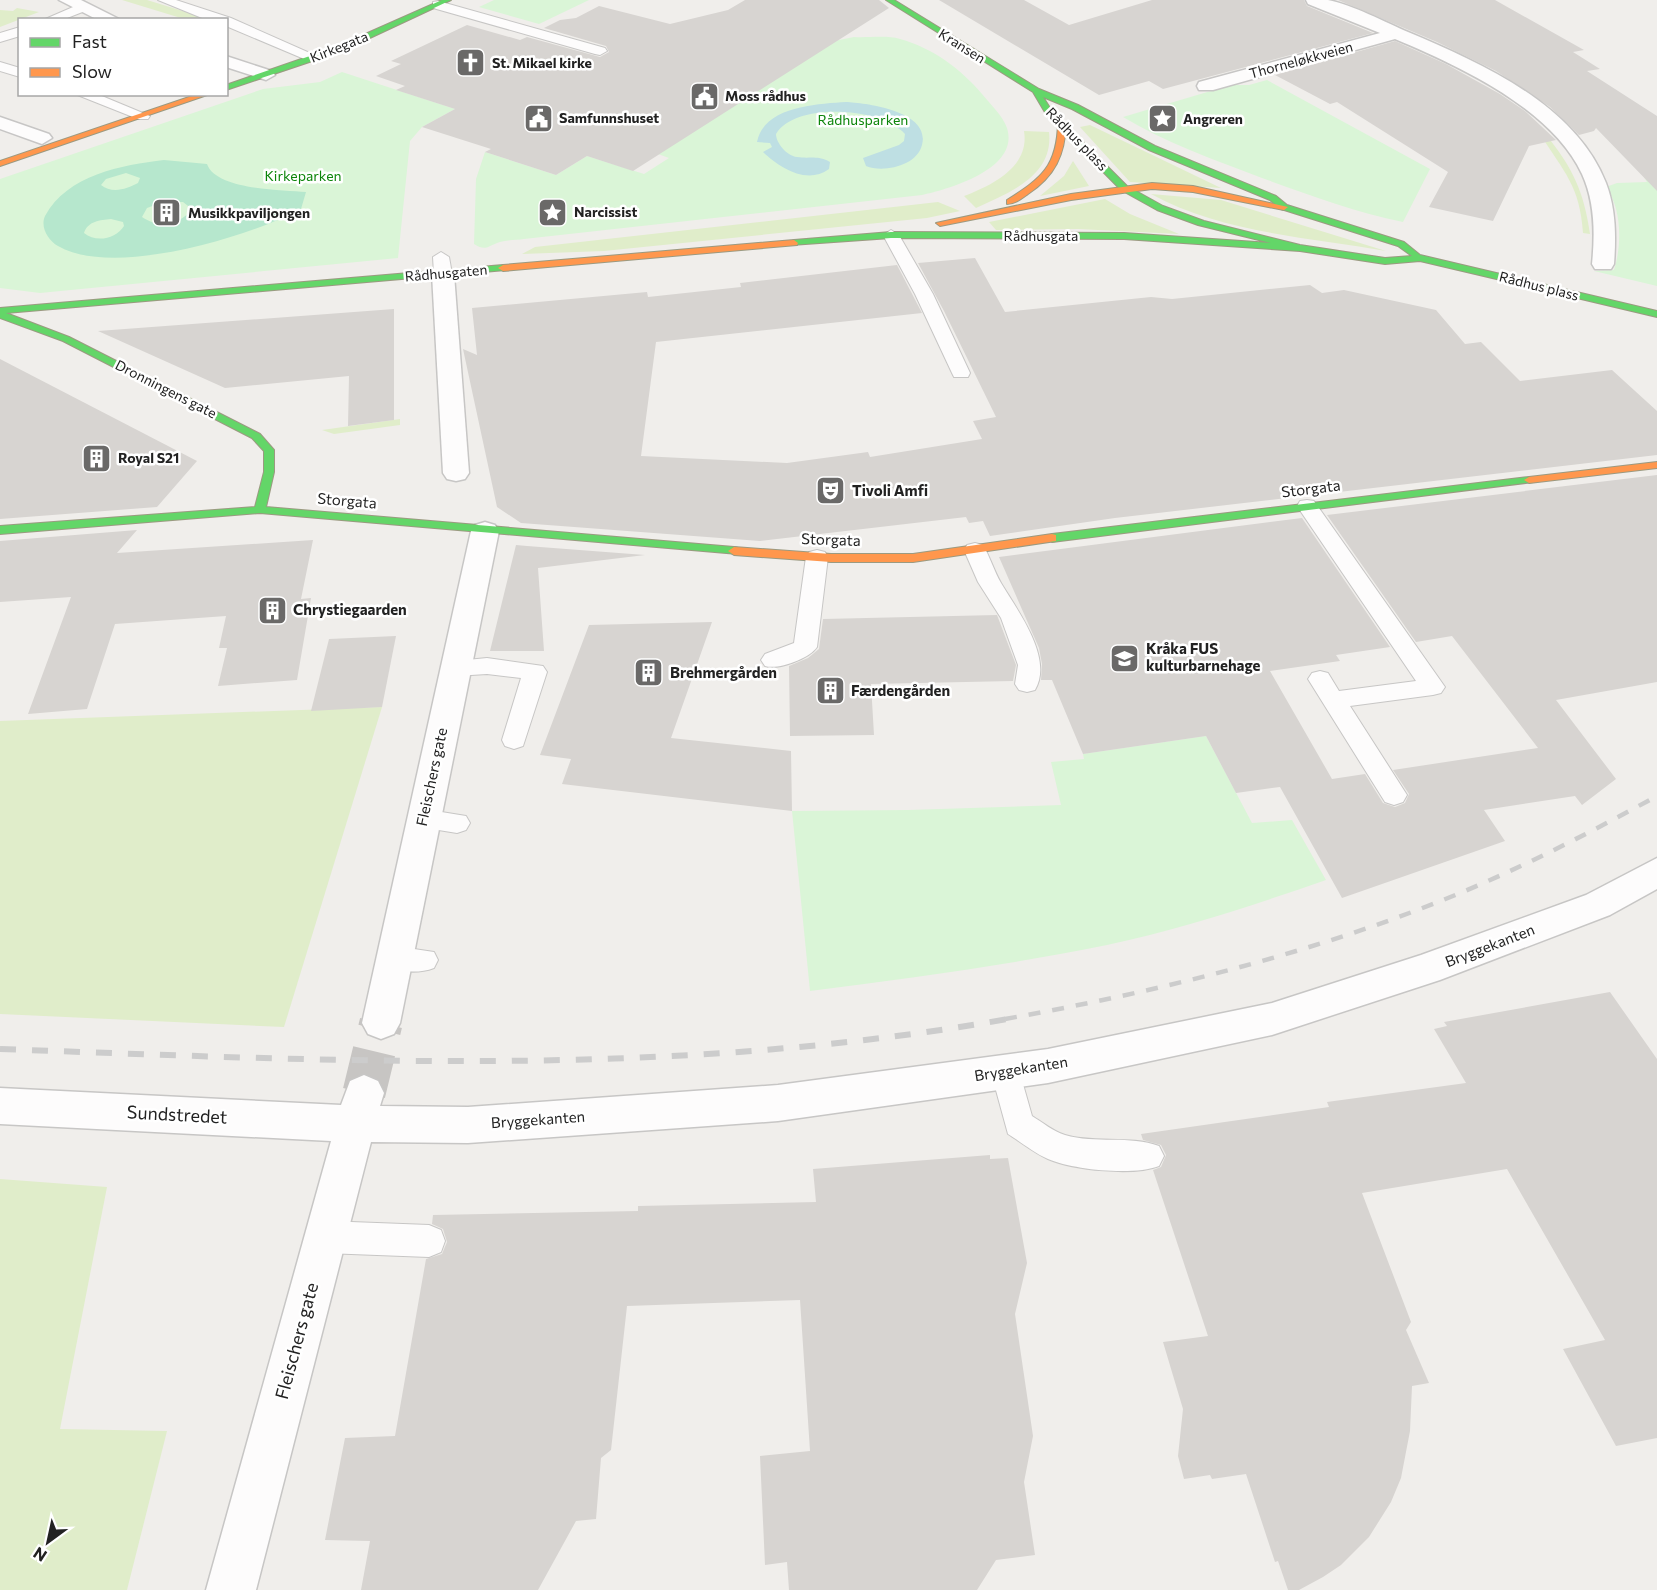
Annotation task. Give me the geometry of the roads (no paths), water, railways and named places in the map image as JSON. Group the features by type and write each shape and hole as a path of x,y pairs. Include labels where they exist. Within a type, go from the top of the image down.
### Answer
{"main road":[{"name":"Kransen","path":"889,0 1036,91"},
{"name":"Kirkegata","path":"228,87 314,58 443,2"},
{"name":"Rådhus plass","path":"1036,91 1048,112 1062,123 1124,188 1179,216 1300,248 1385,261 1420,258 1657,314"},
{"name":"Rådhus plass","path":"1036,91 1075,107 1152,148 1274,198 1284,207 1401,244 1420,258"},
{"path":"0,164 195,96"},
{"name":"Rådhusgata","path":"999,210 1032,190 1056,166 1064,144 1062,123"},
{"name":"Rådhusgata","path":"891,235 999,210 1124,188 1179,187 1284,207"},
{"name":"Rådhusgata","path":"891,235 1124,236 1300,248"},
{"name":"Rådhusgaten","path":"0,313 442,266 891,235"},
{"name":"Dronningens gate","path":"0,313 66,339 256,436 269,450 269,472 261,510"},
{"name":"Storgata","path":"0,530 261,510 485,531 818,557 913,558 1307,506 1657,465"}],"street":[{"name":"Thorneløkkveien","path":"1314,0 1473,69 1544,116 1569,140 1587,164 1601,204 1605,248 1603,264"},
{"path":"73,2 108,18"},
{"name":"Thorneløkkveien","path":"1206,86 1395,34"},
{"path":"228,62 266,75"},
{"path":"0,123 42,138"},
{"path":"442,266 456,473"},
{"name":"Fleischers gate","path":"381,1023 409,959 423,819 485,531"},
{"name":"Bryggekanten","path":"359,1108 468,1125 778,1103 1048,1066 1272,1019 1427,969 1598,905 1657,872"},
{"name":"Sundstredet","path":"0,1106 359,1108"},
{"name":"Fleischers gate","path":"231,1590 359,1108"}],"lane":[{"path":"164,0 215,18"},
{"path":"52,18 73,2"},
{"path":"443,2 600,51"},
{"path":"228,22 314,58"},
{"path":"0,66 18,72"},
{"path":"88,96 143,116"},
{"path":"891,235 924,294 961,373"},
{"path":"1307,506 1433,687 1334,700"},
{"path":"975,550 989,582 1012,617 1030,665 1027,684"},
{"path":"773,660 805,647 818,557"},
{"path":"455,668 487,666 535,672 514,740"},
{"path":"1320,679 1394,795"},
{"path":"423,819 457,823"},
{"path":"1006,1072 1019,1124 1056,1148 1094,1155 1148,1156"},
{"path":"325,1237 429,1240"}],"water":[{"path":"846,102 881,107 907,117 917,124 922,133 922,145 919,152 907,163 898,166 881,169 866,166 863,158 899,145 904,141 905,134 893,125 877,118 839,112 801,117 786,124 776,134 776,138 786,152 797,157 830,162 829,169 821,174 803,175 786,169 763,152 772,147 770,143 757,142 762,130 781,114 807,106"}],"tunnel":[{"path":"364,1093 381,1023"}],"railway":[{"path":"1005,1019 1215,974 1369,927 1451,897 1511,871 1657,796"},
{"path":"0,1049 381,1061 634,1058 761,1050 887,1037 1013,1018"}],"place":[{"name":"St. Mikael kirke","path":"471,63"},
{"name":"Moss rådhus","path":"704,96"},
{"name":"Samfunnshuset","path":"538,118"},
{"name":"Angreren","path":"1162,119"},
{"name":"Narcissist","path":"553,212"},
{"name":"Musikkpaviljongen","path":"167,213"},
{"name":"Royal S21","path":"97,458"},
{"name":"Tivoli Amfi","path":"831,491"},
{"name":"Chrystiegaarden","path":"272,610"},
{"name":"Kråka FUS kulturbarnehage","path":"1125,658"},
{"name":"Brehmergården","path":"649,673"},
{"name":"Færdengården","path":"830,691"}],"park label":[{"name":"Rådhusparken","path":"863,120"},
{"name":"Kirkeparken","path":"303,176"}]}
